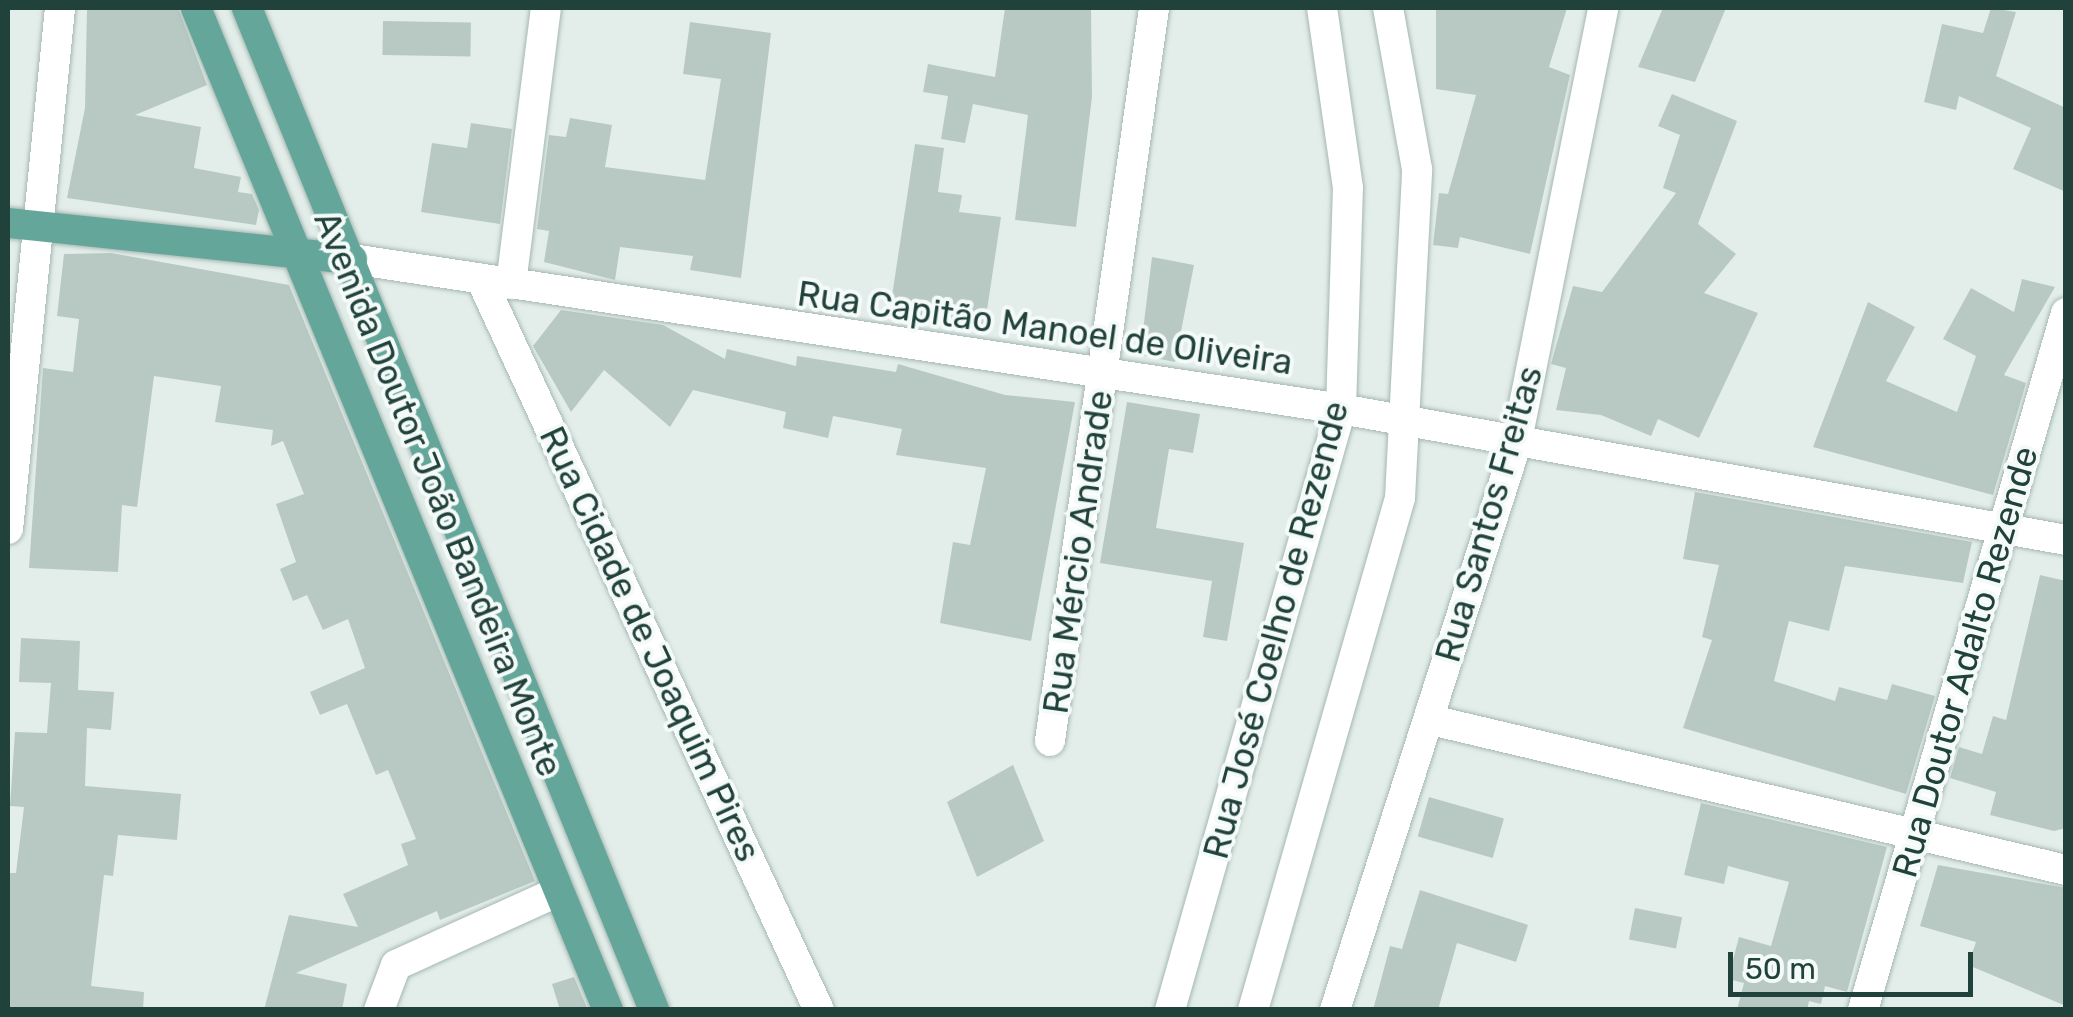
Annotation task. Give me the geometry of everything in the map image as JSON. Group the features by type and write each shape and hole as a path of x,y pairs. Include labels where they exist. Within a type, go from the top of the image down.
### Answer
{"main road":[{"name":"Avenida Doutor João Bandeira Monte","path":"196,8 608,1010"},
{"name":"Avenida Doutor João Bandeira Monte","path":"246,8 352,259 654,1010"},
{"name":"Rua Capitão Manoel de Oliveira","path":"22,225 352,259"}],"street":[{"path":"8,529 22,225 60,8"},
{"path":"511,284 546,8"},
{"name":"Rua Mércio Andrade","path":"1050,741 1154,8"},
{"name":"Rua José Coelho de Rezende","path":"1170,1010 1340,410 1348,188 1322,8"},
{"path":"1253,1010 1387,560 1410,422 1417,169 1388,8"},
{"name":"Rua Santos Freitas","path":"1335,1010 1516,446 1603,8"},
{"name":"Rua Capitão Manoel de Oliveira","path":"352,259 1103,378 1340,410 1516,446 2003,526 2066,540"},
{"name":"Rua Cidade de Joaquim Pires","path":"481,279 819,1010"},
{"name":"Rua Doutor Adalto Rezende","path":"1862,1010 1919,833 2066,313"},
{"path":"1431,720 2066,870"},
{"path":"379,1010 396,965 559,891"}],"building":[{"path":"87,8 178,8 207,85 135,115 201,127 194,168 241,177 238,192 252,194 259,210 256,225 67,198 85,108"},
{"path":"1005,8 1091,8 1092,97 1076,227 1015,220 1028,115 973,104 965,143 941,139 948,96 923,92 928,64 995,77"},
{"path":"1436,8 1567,8 1549,67 1570,75 1530,254 1460,237 1458,248 1433,245 1439,193 1448,194 1476,95 1436,89"},
{"path":"1663,8 1726,8 1695,82 1638,67"},
{"path":"1991,8 2016,12 1996,76 2066,108 2066,192 2013,169 2031,128 1959,96 1956,110 1924,102 1942,24 1983,33"},
{"path":"383,21 471,23 470,57 382,55"},
{"path":"690,22 771,33 741,278 690,270 693,256 620,247 615,280 544,262 549,231 537,229 549,135 566,137 570,118 612,125 605,167 705,180 721,79 683,74"},
{"path":"1672,94 1737,121 1698,224 1736,254 1704,293 1758,313 1699,438 1658,419 1651,436 1601,415 1556,410 1566,368 1551,364 1573,286 1602,292 1676,193 1663,188 1680,135 1658,126"},
{"path":"471,123 512,129 500,224 421,212 432,143 467,148"},
{"path":"915,144 944,148 938,192 962,195 959,212 1001,217 984,330 889,316"},
{"path":"111,253 289,285 535,881 440,920 437,911 296,973 347,984 342,1010 264,1010 289,915 358,927 343,894 408,865 401,844 416,839 388,770 376,775 347,704 320,715 310,692 365,668 348,619 323,630 307,595 293,601 280,569 296,562 276,504 304,494 283,441 271,446 273,430 215,422 221,386 154,376 137,507 122,505 118,572 29,568 43,368 73,372 79,319 57,316 64,254"},
{"path":"1152,257 1194,265 1175,362 1140,355"},
{"path":"2022,279 2055,287 2004,375 2026,383 1993,495 1813,447 1868,302 1915,327 1886,381 1957,412 1976,356 1943,339 1971,288 2014,312"},
{"path":"561,310 663,325 725,359 727,349 796,366 797,356 896,372 898,364 1005,395 1075,402 1031,641 940,623 953,542 970,545 986,468 896,455 902,429 833,416 828,438 783,428 786,412 693,390 670,427 604,370 571,412 533,346"},
{"path":"1127,402 1200,414 1193,453 1169,449 1156,528 1244,543 1227,641 1203,637 1212,581 1100,563"},
{"path":"1695,492 1972,542 1963,583 1845,566 1829,631 1789,621 1774,681 1835,701 1839,687 1887,700 1892,684 1935,696 1906,794 1683,728 1712,640 1702,637 1719,565 1683,559"},
{"path":"2040,575 2066,581 2066,828 2054,831 1990,815 1996,792 1950,778 1959,747 1982,754 1993,716 2006,720"},
{"path":"21,638 80,641 78,690 114,692 111,730 87,728 85,786 181,794 177,840 118,835 113,876 104,875 91,986 144,992 143,1010 8,1010 8,873 16,873 24,807 10,806 15,732 47,733 51,683 19,682"},
{"path":"1013,765 1044,841 977,877 947,802"},
{"path":"1429,797 1504,818 1493,858 1418,836"},
{"path":"1701,803 1887,847 1847,992 1825,986 1821,1004 1809,1001 1807,1010 1737,1010 1744,983 1728,979 1739,937 1771,946 1789,882 1728,866 1724,884 1684,875"},
{"path":"1938,865 2066,888 2066,1006 1968,965 1976,942 1920,926"},
{"path":"1420,890 1528,925 1516,962 1457,943 1438,1010 1373,1010 1390,946 1402,949"},
{"path":"1635,908 1682,917 1676,949 1629,939"},
{"path":"574,977 588,1010 560,1010 552,984"}]}
